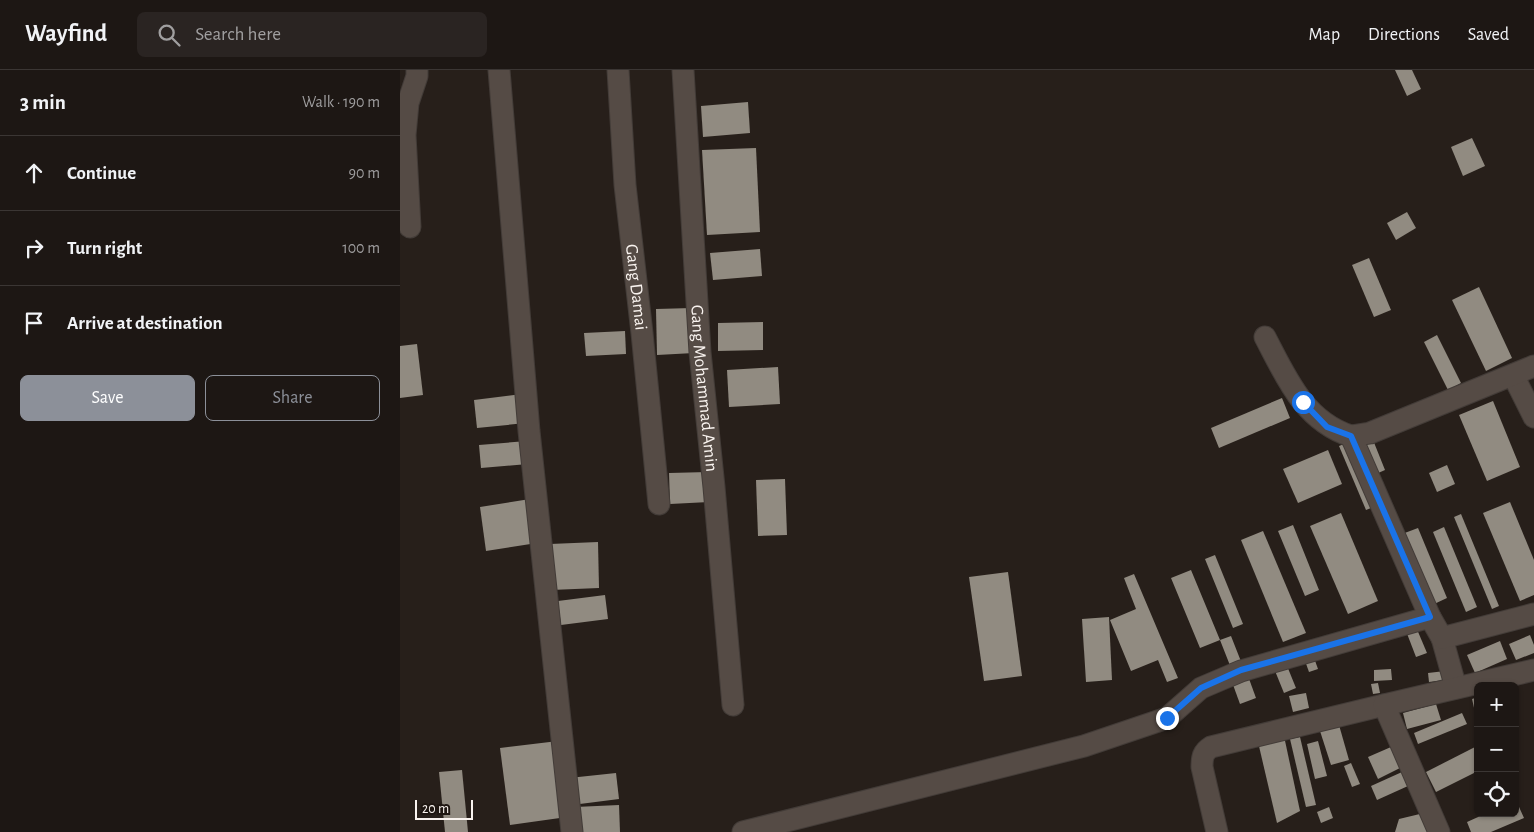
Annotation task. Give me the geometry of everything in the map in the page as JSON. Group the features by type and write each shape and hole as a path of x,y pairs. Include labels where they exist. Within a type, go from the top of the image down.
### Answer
{"street":[{"path":"410,226 404,102 417,76 416,70"},
{"path":"499,70 529,431 572,832"},
{"name":"Gang Damai","path":"618,70 625,185 660,504"},
{"name":"Gang Mohammad Amin","path":"683,70 700,352 733,704"},
{"path":"1265,337 1290,385 1303,402 1327,427 1351,436 1370,433 1534,366"},
{"path":"1513,375 1534,417"},
{"path":"1351,436 1430,617 1442,638 1456,688"},
{"path":"1442,638 1534,614"},
{"path":"742,832 1084,746 1167,718 1201,688 1241,670 1430,617"},
{"path":"1217,832 1202,767 1202,758 1206,750 1211,747 1534,670"},
{"path":"1384,705 1439,832"}],"building":[{"path":"1395,70 1412,70 1421,89 1407,96"},
{"path":"748,102 750,133 703,137 701,106"},
{"path":"1472,138 1485,166 1463,176 1451,147"},
{"path":"756,148 760,232 707,235 702,150"},
{"path":"1407,212 1416,228 1396,240 1387,223"},
{"path":"760,249 762,276 713,280 710,253"},
{"path":"1369,258 1391,310 1374,317 1352,265"},
{"path":"1479,287 1512,358 1486,371 1452,300"},
{"path":"692,308 694,353 657,355 656,309"},
{"path":"763,322 763,350 718,351 718,323"},
{"path":"625,331 626,354 586,356 584,333"},
{"path":"1437,335 1461,383 1448,390 1424,342"},
{"path":"417,344 423,395 400,398 400,346"},
{"path":"778,367 780,404 729,407 727,370"},
{"path":"522,394 526,423 477,428 474,400"},
{"path":"1282,398 1290,418 1219,448 1211,428"},
{"path":"1493,401 1520,467 1487,481 1459,415"},
{"path":"1373,440 1385,470 1376,474 1363,444"},
{"path":"527,441 528,464 481,468 479,445"},
{"path":"1349,442 1376,506 1366,510 1339,446"},
{"path":"1328,450 1342,484 1298,503 1283,469"},
{"path":"1447,465 1455,484 1437,492 1429,473"},
{"path":"708,472 709,502 670,504 669,473"},
{"path":"785,479 787,535 758,536 756,480"},
{"path":"530,499 537,543 486,551 480,507"},
{"path":"1510,502 1534,560 1534,595 1520,601 1483,513"},
{"path":"1341,513 1378,601 1348,614 1310,526"},
{"path":"1461,514 1499,606 1492,609 1454,517"},
{"path":"1293,525 1319,590 1305,596 1278,531"},
{"path":"1444,527 1477,607 1466,612 1433,532"},
{"path":"1418,528 1447,598 1432,605 1402,534"},
{"path":"1263,531 1306,633 1283,642 1241,540"},
{"path":"598,542 599,588 551,590 550,544"},
{"path":"1215,555 1243,624 1233,628 1205,559"},
{"path":"1191,570 1220,640 1200,648 1171,578"},
{"path":"1008,572 1022,676 984,681 969,577"},
{"path":"1134,574 1178,678 1167,682 1158,660 1131,671 1110,620 1136,609 1124,578"},
{"path":"605,595 608,619 561,625 558,601"},
{"path":"1109,617 1112,680 1086,682 1082,619"},
{"path":"1416,627 1427,653 1416,657 1406,631"},
{"path":"1530,635 1534,645 1534,653 1516,660 1509,644"},
{"path":"1231,636 1242,664 1231,668 1220,640"},
{"path":"1500,641 1507,659 1475,673 1467,655"},
{"path":"1313,655 1318,669 1309,672 1304,658"},
{"path":"1285,661 1296,688 1284,693 1273,666"},
{"path":"1391,669 1392,680 1374,681 1374,670"},
{"path":"1445,671 1445,680 1429,682 1428,673"},
{"path":"1248,676 1256,698 1240,704 1232,682"},
{"path":"1378,683 1380,693 1373,694 1371,684"},
{"path":"1306,693 1309,708 1293,712 1289,696"},
{"path":"1436,704 1441,720 1407,729 1403,713"},
{"path":"1462,713 1467,724 1418,744 1414,733"},
{"path":"1339,725 1349,760 1331,765 1320,731"},
{"path":"1284,736 1300,811 1277,823 1258,742"},
{"path":"1300,737 1316,805 1306,807 1290,739"},
{"path":"558,741 567,817 510,825 500,748"},
{"path":"1318,741 1327,776 1315,779 1307,744"},
{"path":"1391,747 1400,768 1378,779 1368,757"},
{"path":"1474,748 1474,773 1436,792 1426,772"},
{"path":"1351,763 1360,784 1352,787 1344,766"},
{"path":"462,770 468,832 445,832 439,772"},
{"path":"1402,772 1408,786 1377,800 1371,786"},
{"path":"616,773 619,799 572,805 569,778"},
{"path":"619,805 620,832 576,832 575,807"},
{"path":"1329,807 1333,818 1321,823 1317,812"},
{"path":"1519,807 1524,818 1491,832 1471,832 1467,822 1478,817 1519,817"},
{"path":"1424,813 1429,832 1395,832 1399,819"}],"route":[{"path":"1167,718 1201,688 1241,670 1430,617 1351,436 1327,427 1303,402"}]}
